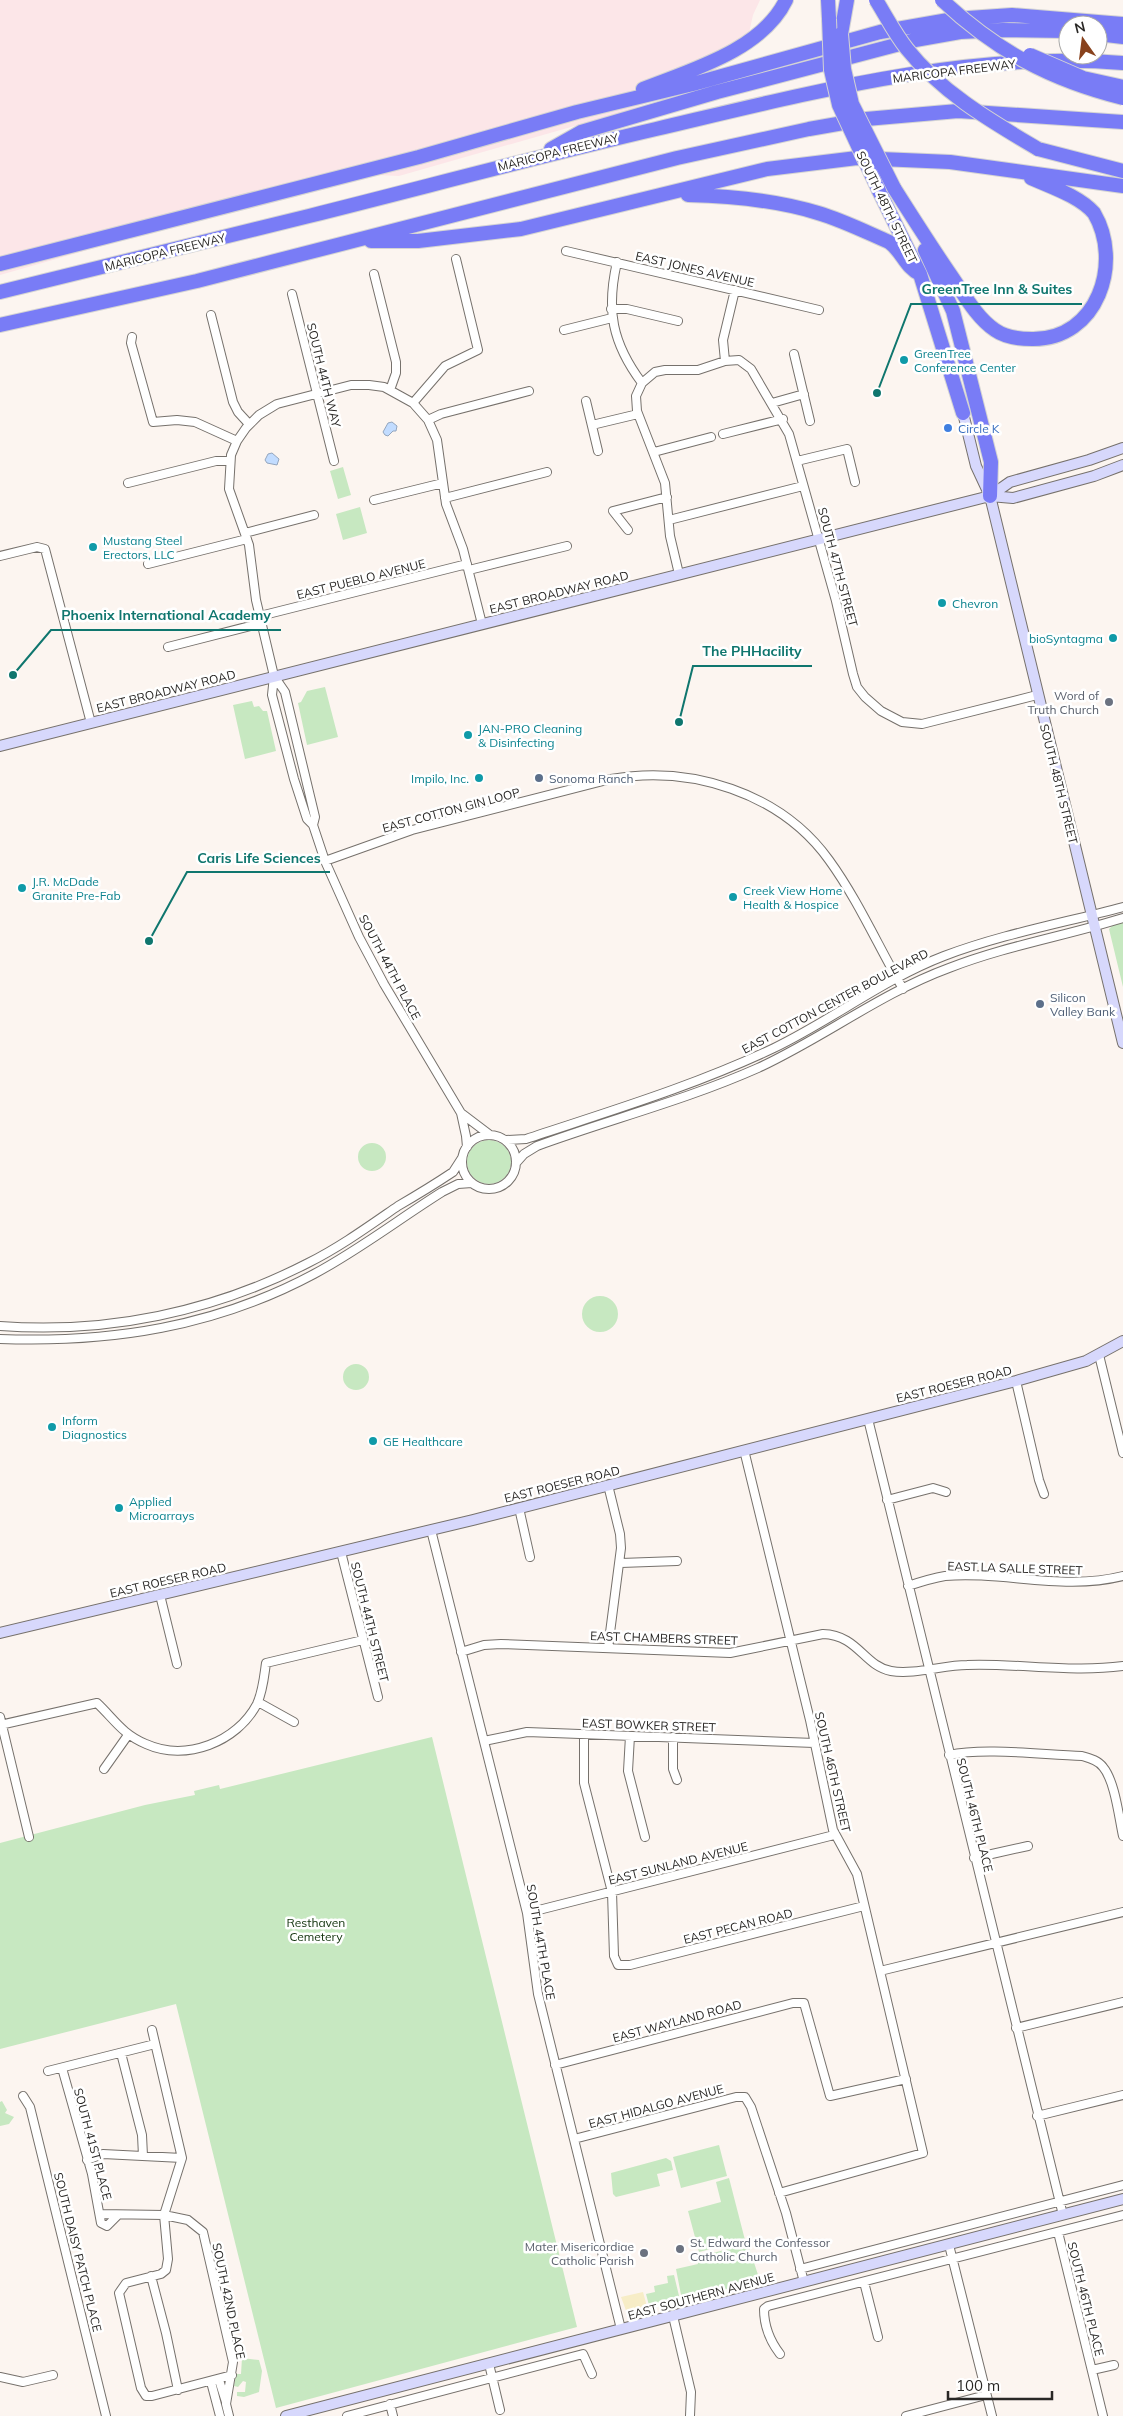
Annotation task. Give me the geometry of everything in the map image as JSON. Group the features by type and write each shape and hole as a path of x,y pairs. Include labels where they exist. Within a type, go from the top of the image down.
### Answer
{"highway":[{"path":"577,112 705,65 747,43 770,22 786,0"},
{"name":"SOUTH 48TH STREET","path":"828,0 831,70 839,104 920,274 963,413"},
{"name":"SOUTH 48TH STREET","path":"847,0 841,34 844,69 852,104 953,311 991,462 990,496"},
{"path":"876,0 907,49 947,90 987,119 1038,149 1123,171"},
{"path":"942,0 986,39 1014,56 1048,74 1091,90 1123,98"},
{"path":"956,0 985,27 1026,53 1083,78 1123,87"},
{"path":"0,264 419,157 577,112 693,84 880,32 954,19 1012,15 1123,24"},
{"path":"539,156 581,132 717,92 915,40 960,32 1058,30"},
{"path":"1108,35 1123,37"},
{"name":"MARICOPA FREEWAY","path":"0,292 310,216 539,156 861,83 988,65 1083,60 1123,63"},
{"path":"0,325 197,281 350,240 677,158 866,119 958,111 1123,122"},
{"path":"350,240 418,241 521,229 667,195 767,169 858,158 950,162 1123,186"},
{"path":"894,188 974,309 996,331 1020,339 1050,339 1076,328 1094,314 1107,292 1112,265 1111,247 1106,228 1093,211 1078,201 1017,172"},
{"path":"667,195 728,197 784,204 818,212 889,242 898,248 912,270 920,274"}],"main road":[{"name":"SOUTH 48TH STREET","path":"963,413 976,466 990,496 1123,1043"},
{"path":"990,496 1010,482 1089,460 1123,448"},
{"name":"EAST BROADWAY ROAD","path":"0,746 990,496 1013,498 1084,479 1123,465"},
{"name":"EAST ROESER ROAD","path":"0,1633 431,1530 1067,1368 1099,1355 1123,1341"},
{"name":"EAST SOUTHERN AVENUE","path":"286,2416 304,2414 621,2329 1123,2199"}],"street":[{"name":"EAST JONES AVENUE","path":"566,251 819,310"},
{"path":"413,403 445,366 478,350 456,259"},
{"path":"617,262 612,287 612,318 622,352 642,383"},
{"path":"374,274 396,362 396,373 390,390"},
{"path":"679,574 671,544 668,497 663,476 638,414 636,396 642,383 658,371 698,370 725,361 723,340 735,290"},
{"name":"SOUTH 44TH WAY","path":"292,294 334,461"},
{"path":"612,309 628,309 678,321"},
{"path":"211,315 235,407 249,424"},
{"path":"564,330 612,318"},
{"path":"132,337 131,343 153,422 177,420 196,422 237,441"},
{"path":"794,354 810,421"},
{"name":"SOUTH 47TH STREET","path":"725,361 735,360 748,366 783,419 791,439 855,681 865,697 881,710 902,722 922,724 1038,695"},
{"name":"SOUTH 44TH PLACE","path":"466,1147 466,1136 461,1113 384,984 359,937 325,861 313,825 307,819 294,778 272,695 274,676 261,620 246,536 230,495 230,461 237,441 249,424 265,410 278,404 358,384 390,390 413,403 428,420 439,445 445,498 468,567 482,624"},
{"path":"428,420 441,414 529,392"},
{"path":"772,403 804,394"},
{"path":"586,401 598,451"},
{"path":"592,425 638,414"},
{"path":"723,434 783,419"},
{"path":"654,452 711,437"},
{"path":"797,461 847,449 855,482"},
{"path":"128,483 216,461 230,461"},
{"path":"445,498 547,472"},
{"path":"374,500 443,483"},
{"path":"669,520 803,486"},
{"path":"628,530 613,511 668,497"},
{"path":"148,564 314,515"},
{"name":"EAST PUEBLO AVENUE","path":"168,647 261,620 468,567 567,546"},
{"path":"0,556 37,547 45,549 91,723"},
{"name":"SOUTH 44TH PLACE","path":"274,676 286,695 316,817 313,825"},
{"name":"EAST COTTON GIN LOOP","path":"325,861 412,830 611,779 646,775 671,775 697,779 722,785 760,801 795,824 813,842 828,859 844,883 902,989"},
{"name":"EAST COTTON CENTER BOULEVARD","path":"490,1135 506,1140 526,1139 704,1080 776,1047 896,978 942,957 973,946 1123,907"},
{"name":"EAST COTTON CENTER BOULEVARD","path":"0,1339 93,1339 152,1331 209,1318 260,1299 314,1274 442,1192 458,1184 472,1183 484,1188 500,1186 513,1176 516,1163 531,1149 725,1082 781,1056 902,989 975,958 1094,928 1123,918"},
{"path":"570,1135 584,1126 617,1115 625,1106"},
{"name":"SOUTH 44TH PLACE","path":"461,1113 490,1135"},
{"path":"0,1326 62,1328 126,1322 205,1305 252,1289 310,1262 351,1238 453,1172 462,1158 466,1147 476,1139 490,1135"},
{"path":"506,1140 514,1151 516,1163"},
{"path":"462,1158 464,1172 472,1183"},
{"path":"1099,1355 1123,1454"},
{"path":"1016,1381 1038,1480 1044,1494"},
{"name":"SOUTH 46TH PLACE","path":"868,1419 1037,2116 1063,2215"},
{"name":"SOUTH 46TH STREET","path":"744,1450 834,1835 857,1874 923,2153 779,2193"},
{"path":"608,1485 620,1534 621,1563 608,1648"},
{"path":"887,1500 933,1488 946,1492"},
{"path":"519,1508 530,1557"},
{"name":"SOUTH 44TH PLACE","path":"431,1530 527,1914 538,1994 621,2329"},
{"name":"SOUTH 44TH STREET","path":"341,1552 378,1697"},
{"path":"621,1563 677,1561"},
{"name":"EAST LA SALLE STREET","path":"908,1586 945,1576 1072,1582 1110,1580 1123,1576"},
{"path":"160,1595 177,1664"},
{"name":"EAST CHAMBERS STREET","path":"461,1652 484,1645 501,1644 730,1653 823,1634 837,1634 850,1641 875,1664 891,1671 967,1665 1090,1669 1123,1666"},
{"path":"29,1837 1,1722 98,1703 112,1721 128,1735 147,1745 175,1751 204,1747 230,1735 246,1720 258,1702 264,1683 266,1663 363,1640"},
{"path":"258,1702 294,1722"},
{"name":"EAST BOWKER STREET","path":"484,1741 527,1732 814,1743"},
{"path":"584,1734 584,1783 612,1892"},
{"path":"104,1769 128,1735"},
{"path":"630,1736 628,1771 644,1837"},
{"path":"674,1738 673,1769 677,1780"},
{"path":"949,1755 981,1752 1082,1756 1103,1766 1110,1779 1123,1836"},
{"name":"EAST SUNLAND AVENUE","path":"527,1914 834,1835"},
{"path":"974,1858 1028,1846"},
{"name":"EAST PECAN ROAD","path":"612,1892 614,1956 618,1965 630,1965 864,1906"},
{"path":"880,1971 1123,1912"},
{"path":"1016,2028 1123,2002"},
{"name":"EAST WAYLAND ROAD","path":"555,2064 793,2003 804,2003 830,2096 906,2079"},
{"path":"152,2030 182,2158 164,2215 168,2260 166,2270 123,2286 120,2296 141,2388 146,2396 215,2381 232,2375"},
{"path":"48,2071 156,2044"},
{"path":"121,2053 142,2135 143,2156"},
{"name":"SOUTH 41ST PLACE","path":"62,2068 103,2225 107,2226 118,2215"},
{"path":"1037,2116 1123,2095"},
{"name":"SOUTH DAISY PATCH PLACE","path":"23,2096 30,2107 106,2416"},
{"name":"EAST HIDALGO AVENUE","path":"574,2139 736,2097 745,2097 751,2106 779,2193"},
{"path":"87,2160 103,2154 182,2158"},
{"path":"800,2269 1123,2185"},
{"path":"779,2193 804,2282"},
{"path":"100,2214 164,2215"},
{"name":"SOUTH 42ND PLACE","path":"164,2215 188,2220 203,2232 232,2359 232,2375 226,2404"},
{"path":"780,2354 771,2342 764,2309 1123,2215"},
{"name":"SOUTH 46TH PLACE","path":"1058,2232 1103,2416"},
{"path":"950,2244 992,2416"},
{"path":"150,2276 166,2333 178,2390"},
{"path":"864,2282 878,2337"},
{"path":"673,2316 691,2392 690,2416"},
{"path":"347,2416 582,2354 592,2374"},
{"path":"488,2364 500,2410"},
{"name":"SOUTH 46TH PLACE","path":"1092,2370 1114,2365"},
{"path":"0,2377 23,2382 53,2375"},
{"path":"215,2381 226,2404 229,2416"},
{"path":"215,2381 220,2416"},
{"path":"906,2416 986,2394"},
{"path":"390,2404 393,2416"}],"shaded area":[{"path":"0,0 760,0 753,15 747,42 721,66 683,88 627,111 399,176 355,174 0,275"}],"green space":[{"path":"343,467 351,495 338,499 330,471"},
{"path":"360,507 367,533 343,540 336,514"},
{"path":"325,687 338,737 307,745 298,703 301,702 307,691"},
{"path":"252,701 254,707 259,706 263,711 267,711 276,751 245,759 233,705"},
{"path":"1123,921 1123,987 1109,929"},
{"path":"485,1140 493,1140 505,1146 511,1162 505,1178 493,1184 485,1184 473,1178 467,1166 467,1158 473,1146"},
{"path":"372,1143 382,1147 386,1157 382,1167 372,1171 362,1167 358,1157 362,1147"},
{"path":"600,1296 607,1297 613,1301 617,1307 617,1321 613,1327 607,1331 600,1332 593,1331 587,1327 583,1321 582,1314 583,1307 587,1301 593,1297"},
{"path":"356,1364 365,1368 369,1377 365,1386 356,1390 347,1386 343,1377 347,1368"},
{"name":"Resthaven Cemetery","path":"432,1737 577,2327 276,2408 176,2004 0,2049 0,1843 145,1805 195,1795 194,1791 219,1785 220,1789"},
{"path":"2,2101 7,2110 5,2113 14,2117 9,2124 0,2126 0,2102"},
{"path":"719,2145 727,2176 681,2188 673,2157"},
{"path":"666,2158 671,2161 673,2170 657,2174 660,2186 616,2197 613,2194 611,2173"},
{"path":"729,2178 745,2240 699,2252 688,2211 721,2202 716,2182"},
{"path":"748,2244 760,2281 682,2300 676,2269 698,2264 697,2257"},
{"path":"674,2275 680,2300 650,2309 646,2294 655,2292 654,2286 668,2283 667,2276"},
{"path":"242,2358 259,2360 262,2371 259,2392 244,2397 237,2396 237,2392 245,2392 246,2382 243,2381 238,2387 234,2386 236,2374 241,2374"}],"sand":[{"path":"643,2292 648,2310 633,2314 627,2313 621,2297"}],"water":[{"path":"392,422 397,426 396,431 393,431 388,436 385,435 383,432 388,423"},
{"path":"272,453 279,459 277,465 267,463 265,460 268,454"}],"place":[{"name":"GreenTree Conference Center","path":"904,360"},
{"name":"GreenTree Inn & Suites","path":"877,393"},
{"name":"Circle K","path":"948,428"},
{"name":"Mustang Steel Erectors, LLC","path":"93,547"},
{"name":"Chevron","path":"942,603"},
{"name":"bioSyntagma","path":"1113,638"},
{"name":"Phoenix International Academy","path":"13,675"},
{"name":"Word of Truth Church","path":"1109,702"},
{"name":"The PHHacility","path":"679,722"},
{"name":"JAN-PRO Cleaning & Disinfecting","path":"468,735"},
{"name":"Impilo, Inc.","path":"479,778"},
{"name":"Sonoma Ranch","path":"539,778"},
{"name":"J.R. McDade Granite Pre-Fab","path":"22,888"},
{"name":"Creek View Home Health & Hospice","path":"733,897"},
{"name":"Caris Life Sciences","path":"149,941"},
{"name":"Silicon Valley Bank","path":"1040,1004"},
{"name":"Inform Diagnostics","path":"52,1427"},
{"name":"GE Healthcare","path":"373,1441"},
{"name":"Applied Microarrays","path":"119,1508"},
{"name":"St. Edward the Confessor Catholic Church","path":"680,2249"},
{"name":"Mater Misericordiae Catholic Parish","path":"644,2253"}]}
